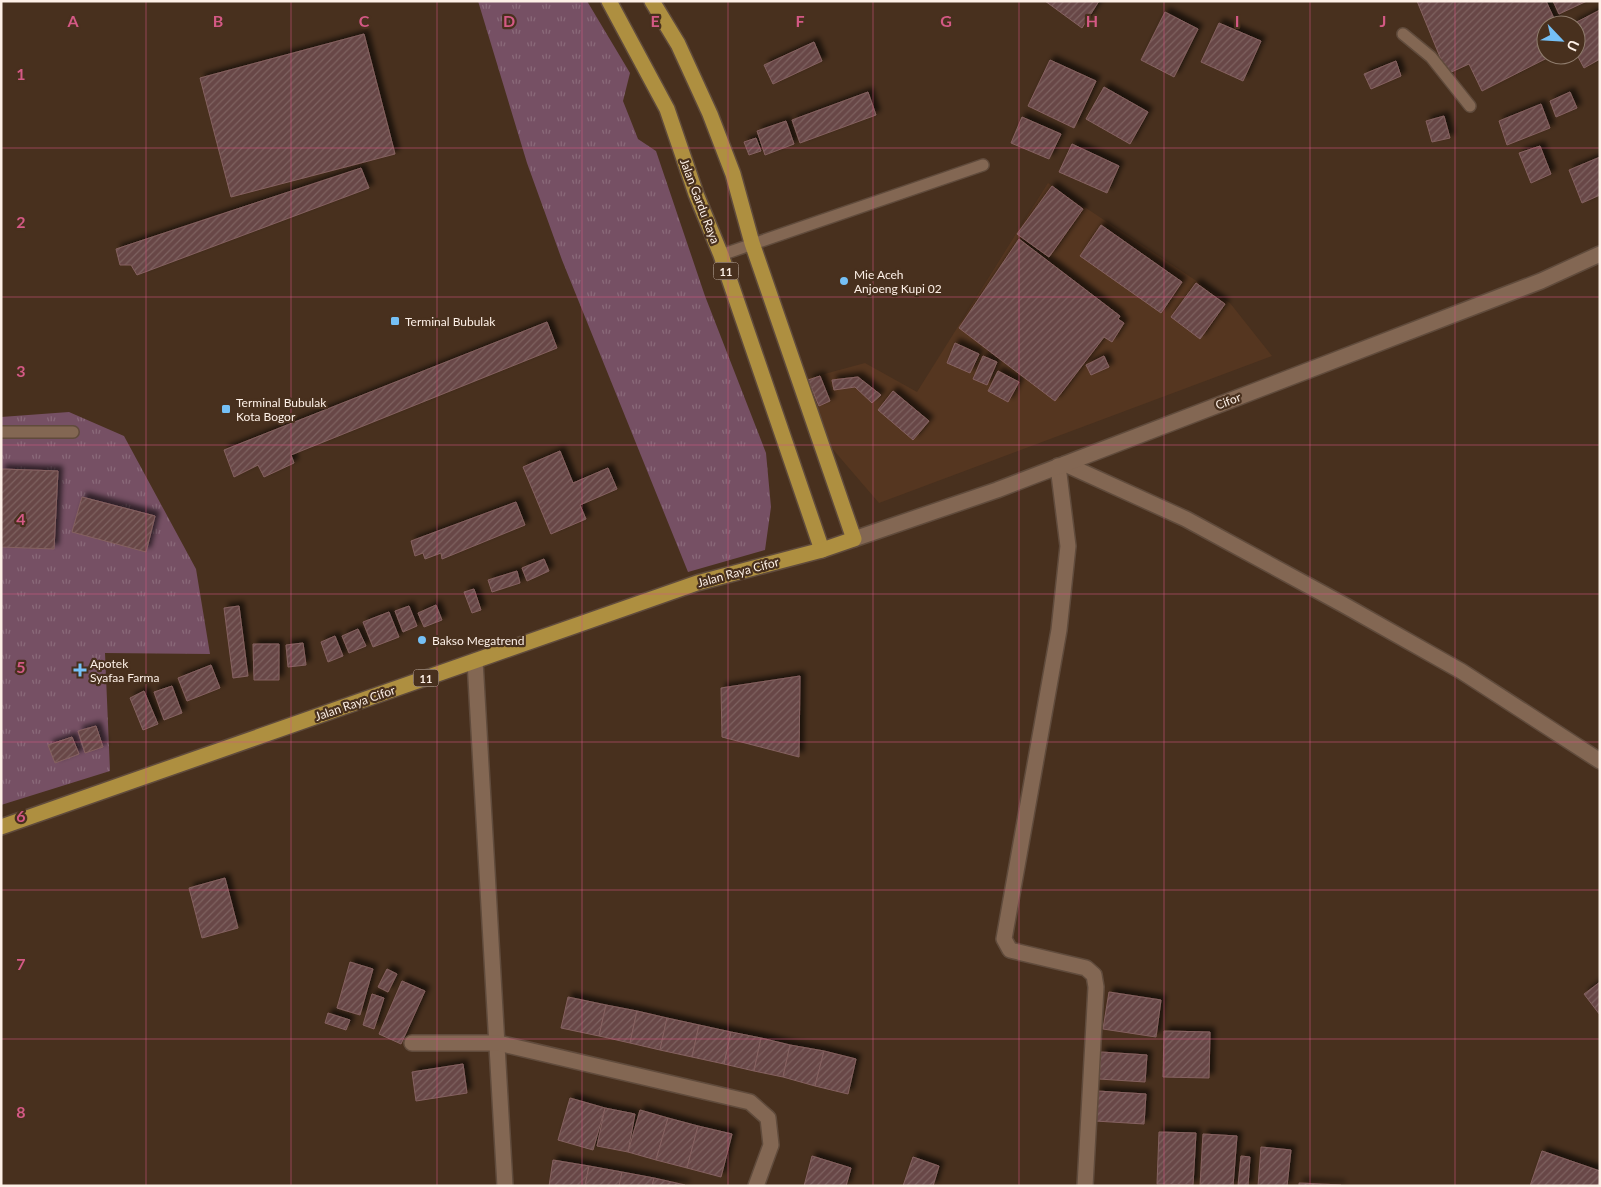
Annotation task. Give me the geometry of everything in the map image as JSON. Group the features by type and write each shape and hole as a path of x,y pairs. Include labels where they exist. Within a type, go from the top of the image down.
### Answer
{"highway":[{"name":"Jalan Gardu Raya","path":"610,1 667,109 696,194 721,255 822,550"},
{"path":"652,1 678,44 710,114 733,174 752,243 854,539"},
{"name":"Jalan Raya Cifor","path":"1,827 696,583 822,550 854,539"}],"street":[{"name":"Cifor","path":"854,539 997,490 1541,281 1600,254"},
{"path":"1085,1186 1096,987 1094,975 1086,968 1010,950 1004,939 1059,630 1068,546 1062,465 1186,520 1344,604 1460,671 1600,761"},
{"path":"475,661 505,1186"},
{"path":"412,1043 498,1043 750,1102 768,1118 771,1145 756,1186"}],"lane":[{"path":"1403,34 1431,57 1470,106"},
{"path":"721,255 983,165"},
{"path":"1,432 73,432"}],"shaded area":[{"path":"1048,183 1230,303 1272,356 879,503 830,446 806,379 865,363 917,392"}],"green space":[{"path":"478,1 587,1 630,73 623,101 638,139 656,151 705,296 766,453 771,507 765,550 688,572 562,260 527,163"},
{"path":"69,412 124,436 196,569 210,654 105,653 110,771 1,805 1,417"}],"building":[{"path":"1045,1 1099,1 1082,28"},
{"path":"1417,1 1546,1 1552,15 1536,15 1536,64 1482,91 1469,64 1447,74"},
{"path":"1553,1 1587,1 1559,14"},
{"path":"1600,10 1600,59 1584,68 1582,65 1586,65 1586,17"},
{"path":"1165,12 1198,29 1174,77 1141,60"},
{"path":"1219,23 1261,41 1243,81 1201,62"},
{"path":"364,34 395,154 231,197 200,78"},
{"path":"814,42 822,61 773,84 764,65"},
{"path":"1050,60 1096,81 1074,128 1028,106"},
{"path":"1396,61 1401,76 1371,89 1364,74"},
{"path":"1104,87 1148,112 1130,144 1086,119"},
{"path":"868,92 876,115 800,143 792,120"},
{"path":"1570,92 1577,108 1556,117 1550,101"},
{"path":"1541,104 1550,128 1507,145 1499,121"},
{"path":"1444,116 1450,138 1432,142 1426,121"},
{"path":"1022,117 1061,134 1049,159 1011,143"},
{"path":"786,121 794,144 765,155 757,131"},
{"path":"756,138 761,151 749,155 744,142"},
{"path":"1072,144 1119,166 1107,193 1059,172"},
{"path":"1540,146 1551,174 1531,183 1519,153"},
{"path":"1600,157 1600,195 1582,203 1569,170"},
{"path":"361,168 369,188 137,275 131,265 120,265 116,249"},
{"path":"1052,186 1083,209 1049,257 1017,234"},
{"path":"1101,225 1182,282 1161,313 1080,256"},
{"path":"1019,239 1120,316 1118,319 1124,323 1112,342 1104,337 1055,401 959,328"},
{"path":"1196,283 1225,304 1200,339 1171,317"},
{"path":"547,322 557,348 291,455 294,463 264,477 258,465 234,477 224,450"},
{"path":"955,343 979,354 970,373 947,363"},
{"path":"983,356 997,362 987,385 973,379"},
{"path":"1104,356 1109,367 1091,375 1086,365"},
{"path":"998,371 1019,382 1008,402 988,391"},
{"path":"820,376 830,401 819,406 808,380"},
{"path":"858,377 881,395 872,403 855,387 834,390 832,380"},
{"path":"893,391 929,421 913,440 878,410"},
{"path":"560,451 573,483 608,468 617,489 580,505 586,519 551,534 523,467"},
{"path":"1,469 58,471 54,549 1,547"},
{"path":"82,497 155,516 146,552 72,532"},
{"path":"516,502 525,525 442,559 441,553 425,559 423,553 415,556 411,541"},
{"path":"544,559 549,571 527,581 522,568"},
{"path":"517,571 520,583 492,592 488,580"},
{"path":"474,589 481,610 472,613 464,592"},
{"path":"436,605 442,620 424,627 418,613"},
{"path":"239,606 248,676 233,678 224,608"},
{"path":"409,606 417,626 403,632 395,611"},
{"path":"389,612 399,637 373,647 363,622"},
{"path":"358,629 366,646 349,653 342,636"},
{"path":"335,636 343,656 328,662 321,642"},
{"path":"303,643 306,665 288,667 286,645"},
{"path":"253,644 279,644 279,680 254,680"},
{"path":"211,665 220,688 187,701 178,678"},
{"path":"800,676 799,757 722,737 721,688"},
{"path":"172,686 182,713 164,720 154,692"},
{"path":"144,691 158,724 143,730 130,698"},
{"path":"96,726 103,747 85,753 78,731"},
{"path":"72,737 79,754 55,763 48,745"},
{"path":"225,878 238,928 202,938 189,888"},
{"path":"350,962 373,969 360,1015 337,1008"},
{"path":"387,969 397,974 388,992 378,987"},
{"path":"402,981 425,991 401,1044 379,1034"},
{"path":"1600,982 1600,1015 1584,994"},
{"path":"1109,992 1161,1000 1156,1037 1103,1029"},
{"path":"372,994 384,998 374,1029 363,1025"},
{"path":"568,997 606,1005 599,1036 561,1028"},
{"path":"606,1005 637,1011 630,1043 599,1036"},
{"path":"637,1011 667,1018 660,1050 630,1043"},
{"path":"328,1013 350,1020 346,1030 325,1023"},
{"path":"667,1018 699,1025 692,1057 660,1050"},
{"path":"699,1025 731,1032 724,1064 692,1057"},
{"path":"1164,1031 1210,1032 1209,1078 1163,1077"},
{"path":"731,1032 761,1038 754,1071 724,1064"},
{"path":"761,1038 790,1045 783,1077 754,1071"},
{"path":"790,1045 824,1051 815,1086 783,1077"},
{"path":"824,1051 856,1059 848,1094 815,1086"},
{"path":"1101,1052 1147,1055 1145,1082 1099,1079"},
{"path":"463,1064 467,1093 416,1101 412,1072"},
{"path":"1097,1091 1146,1094 1144,1124 1095,1121"},
{"path":"570,1098 605,1108 593,1150 558,1140"},
{"path":"605,1108 635,1114 628,1152 597,1146"},
{"path":"640,1110 668,1118 656,1160 628,1152"},
{"path":"668,1118 698,1126 687,1168 656,1160"},
{"path":"698,1126 732,1134 721,1177 687,1168"},
{"path":"1159,1132 1196,1133 1193,1185 1157,1184"},
{"path":"1203,1134 1237,1136 1233,1186 1200,1186"},
{"path":"1261,1147 1291,1150 1287,1186 1258,1186"},
{"path":"1542,1151 1600,1171 1600,1186 1530,1186"},
{"path":"812,1156 851,1168 846,1186 804,1186"},
{"path":"1241,1156 1250,1157 1248,1186 1238,1186"},
{"path":"913,1157 939,1166 933,1186 903,1186"},
{"path":"553,1160 589,1166 585,1186 549,1186"},
{"path":"589,1166 622,1172 619,1186 585,1186"},
{"path":"622,1172 654,1178 652,1186 619,1186"},
{"path":"654,1178 685,1185 685,1186 652,1186"},
{"path":"1299,1183 1341,1185 1341,1186 1299,1186"}],"place":[{"name":"Mie Aceh Anjoeng Kupi 02","path":"844,281"},
{"name":"Terminal Bubulak","path":"395,321"},
{"name":"Terminal Bubulak Kota Bogor","path":"226,409"},
{"name":"Bakso Megatrend","path":"422,640"},
{"name":"Apotek Syafaa Farma","path":"80,670"}]}
